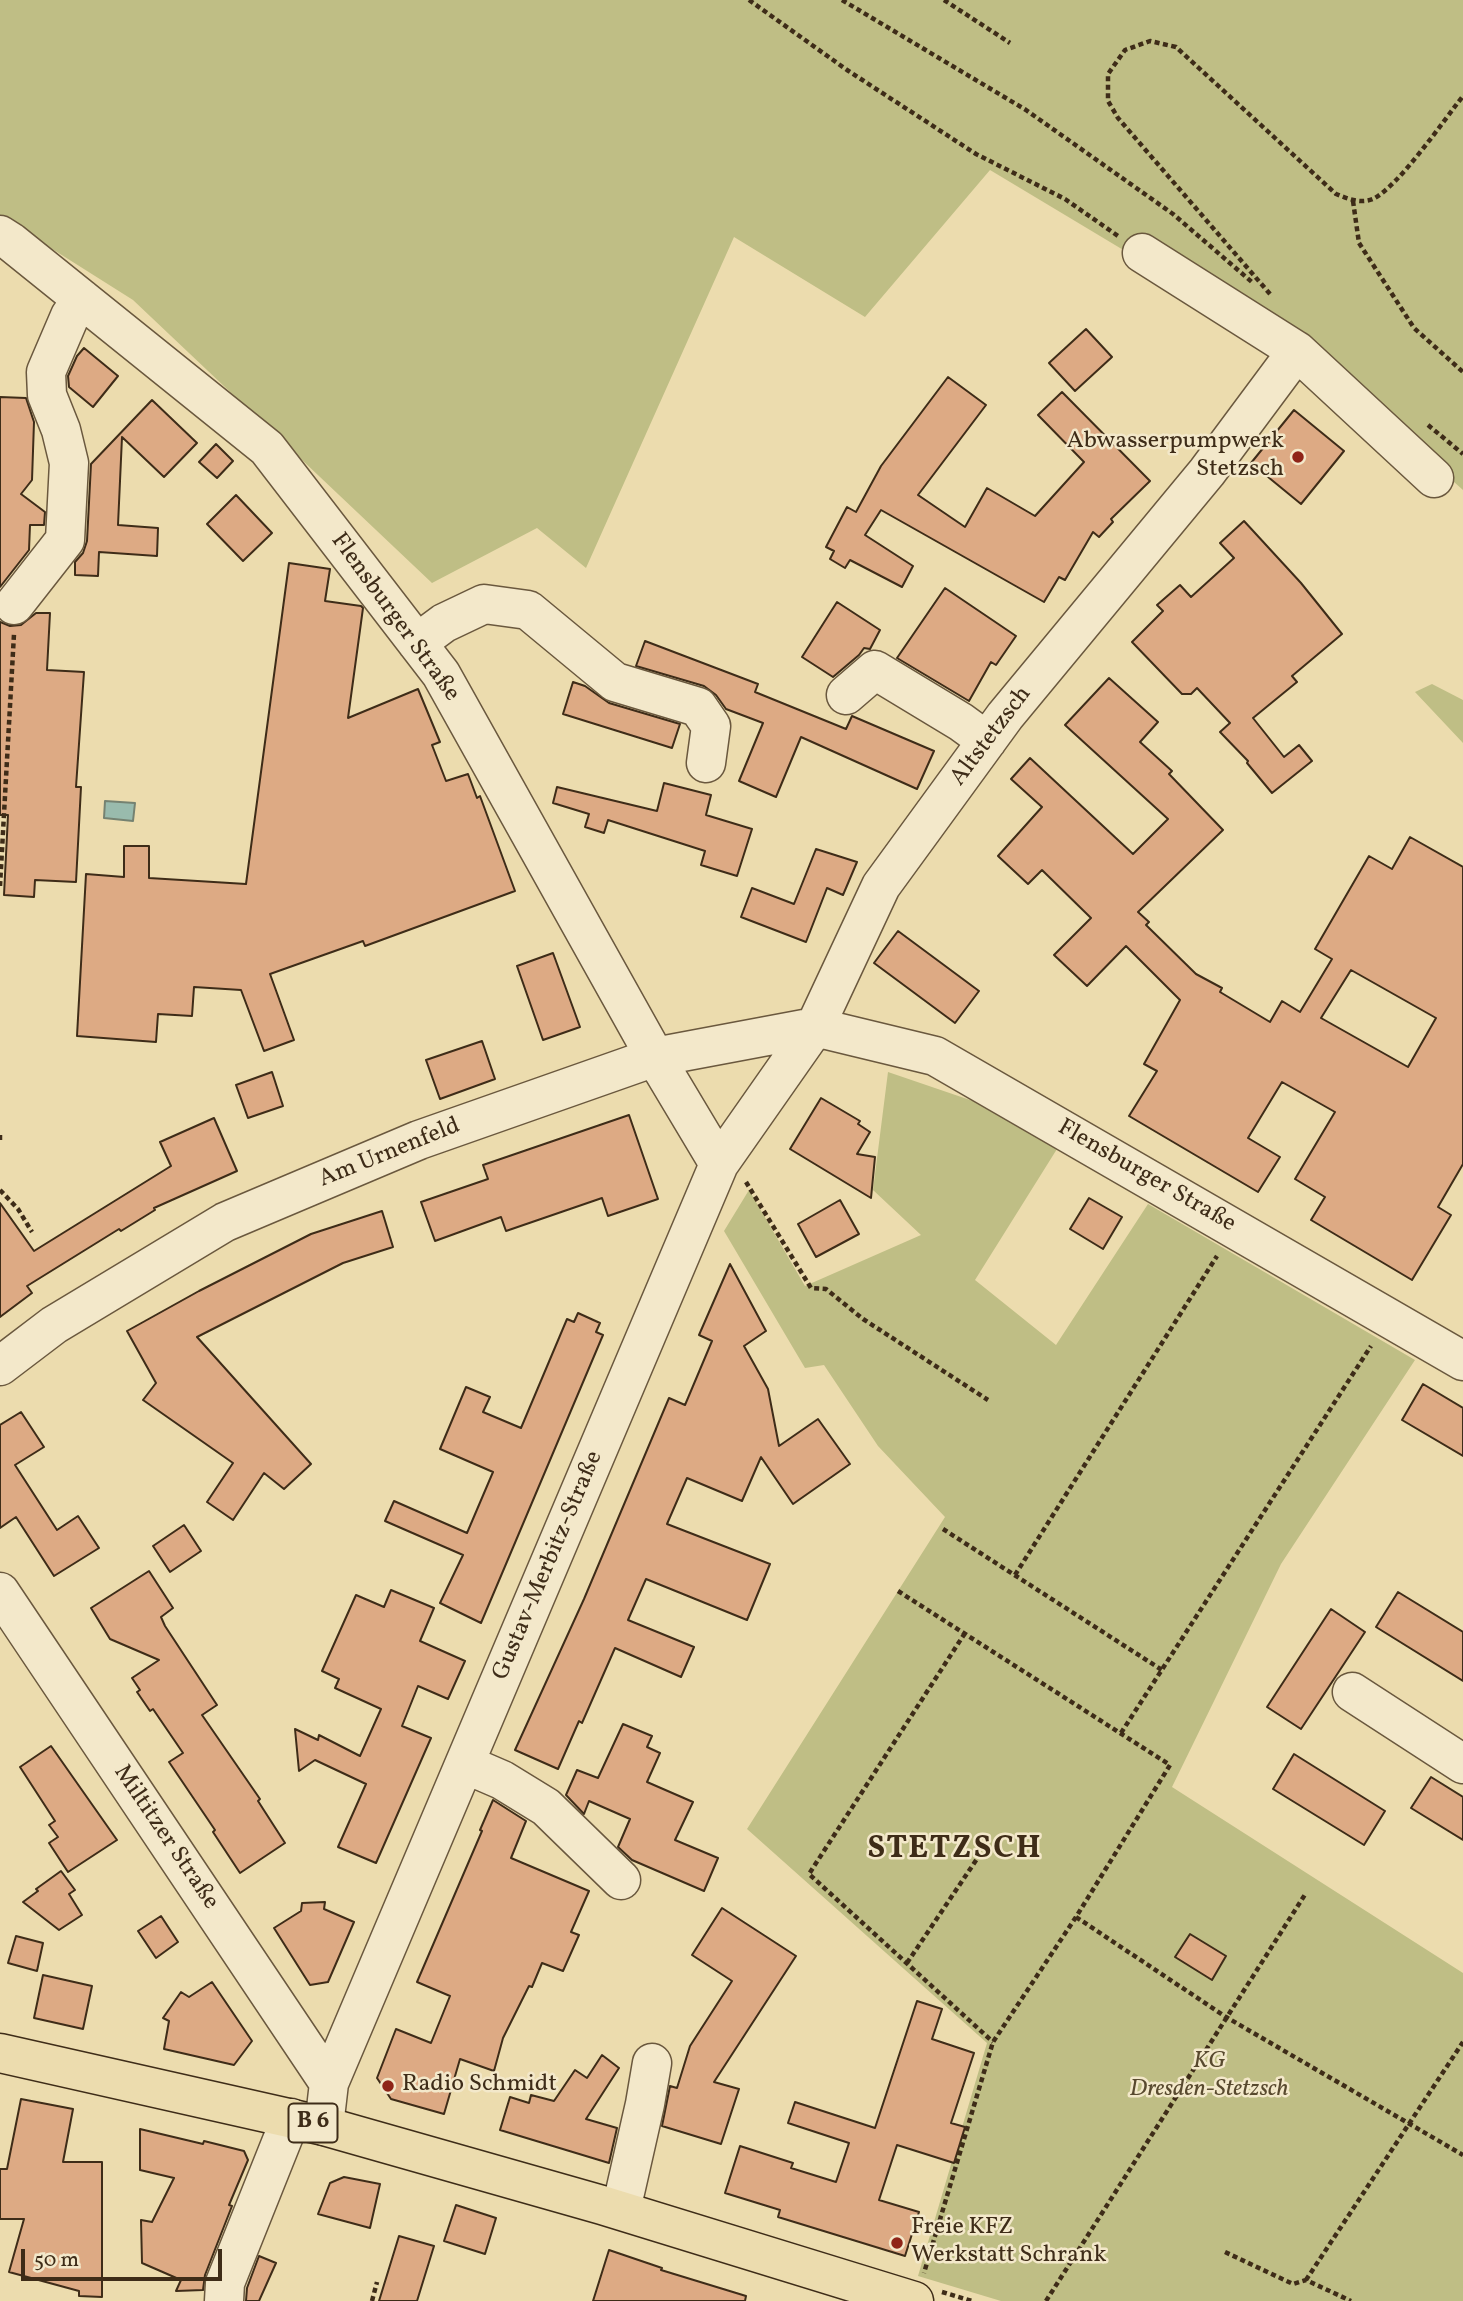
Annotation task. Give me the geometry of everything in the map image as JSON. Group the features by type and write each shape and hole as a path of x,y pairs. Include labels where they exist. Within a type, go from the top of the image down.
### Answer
{"main road":[{"name":"B 6","path":"0,2053 308,2122 917,2293"}],"street":[{"name":"Flensburger Straße","path":"0,236 11,242 267,449 441,674 655,1058 719,1164"},
{"path":"1142,253 1297,351 1434,478"},
{"path":"14,605 65,540 69,463 61,429 47,395 46,372 70,316 82,299"},
{"name":"Altstetzsch","path":"815,1027 881,886 987,741 1207,472 1297,351"},
{"path":"417,643 444,623 484,604 528,610 615,682 698,707 711,726 706,762"},
{"path":"846,695 875,670 961,722 987,741"},
{"name":"Flensburger Straße","path":"815,1027 935,1056 1463,1361"},
{"name":"Am Urnenfeld","path":"0,1366 54,1325 225,1222 419,1140 655,1058 815,1027"},
{"name":"Gustav-Merbitz-Straße","path":"224,2301 225,2283 330,2083 719,1164 815,1027"},
{"name":"Miltitzer Straße","path":"0,1592 330,2083"},
{"path":"1352,1692 1463,1764"},
{"path":"465,1764 502,1780 546,1807 621,1880"},
{"path":"621,2210 652,2063"}],"path":[{"path":"749,0 846,69 976,154 1065,199 1142,253"},
{"path":"842,0 1026,110 1173,214 1272,297 1118,118 1108,100 1108,74 1125,50 1150,41 1176,47 1336,194 1353,201 1372,199 1392,183 1463,96"},
{"path":"944,0 1010,43"},
{"path":"1353,201 1359,243 1414,328 1463,372"},
{"path":"1423,421 1463,454"},
{"path":"0,886 14,605"},
{"path":"0,1135 0,1143"},
{"path":"719,1164 749,1185 811,1288 826,1289 863,1319 988,1400"},
{"path":"0,1190 18,1209 32,1232"},
{"path":"1015,1575 1235,1229"},
{"path":"1121,1733 1389,1318"},
{"path":"943,1529 1162,1670"},
{"path":"898,1591 1170,1765 993,2042 917,2293"},
{"path":"965,1633 810,1874 993,2042"},
{"path":"907,1963 985,1847"},
{"path":"1046,2301 1306,1893"},
{"path":"1076,1916 1226,2018 1463,2155"},
{"path":"1225,2252 1293,2284 1307,2280 1463,2042"},
{"path":"1307,2280 1350,2301"},
{"path":"372,2301 377,2282"}],"green space":[{"path":"0,0 1463,0 1463,490 1340,380 990,170 865,317 734,237 586,568 537,528 432,583 133,300 0,216"},
{"path":"1432,684 1463,700 1463,743 1415,692"},
{"name":"KG Dresden-Stetzsch","path":"888,1072 973,1101 1057,1149 975,1280 1056,1345 1148,1204 1415,1360 1281,1564 1172,1787 1463,1973 1463,2301 1001,2301 918,2276 987,2043 747,1829 945,1517 878,1446 824,1365 805,1368 724,1231 749,1190 805,1286 921,1235 873,1190"}],"shaded area":[{"path":"105,801 135,803 133,821 104,818"}],"building":[{"path":"1086,329 1112,357 1075,391 1049,363"},
{"path":"84,348 118,376 93,407 69,387 68,376 77,356"},
{"path":"948,377 986,405 918,495 965,527 987,488 1035,516 1084,462 1038,415 1062,392 1150,481 1111,519 1113,522 1099,537 1093,532 1065,580 1059,577 1044,602 881,510 865,535 913,566 902,587 850,560 845,568 830,559 834,551 826,547 847,507 856,512 881,466"},
{"path":"0,397 26,398 34,422 32,480 21,494 45,512 44,525 30,525 29,550 0,587"},
{"path":"152,400 197,443 164,477 122,437 118,525 158,528 157,556 99,552 98,576 75,575 75,562 83,553 87,541 91,464"},
{"name":"Abwasserpumpwerk Stetzsch","path":"1294,410 1344,451 1301,504 1251,463"},
{"path":"216,444 233,461 217,478 199,462"},
{"path":"236,495 272,533 243,561 207,524"},
{"path":"1244,521 1301,583 1342,634 1292,676 1297,682 1253,718 1284,757 1299,745 1312,761 1272,793 1248,761 1220,732 1230,723 1197,688 1191,694 1182,694 1132,642 1163,611 1157,605 1180,585 1191,597 1234,558 1220,543"},
{"path":"289,563 330,569 325,601 363,608 348,718 418,689 440,742 432,745 446,781 468,774 477,798 480,796 515,891 365,946 363,941 270,974 294,1040 264,1051 241,990 194,987 192,1016 158,1014 156,1042 77,1036 86,874 124,877 124,846 149,846 149,878 246,884"},
{"path":"945,588 1016,636 996,665 991,662 969,701 897,658"},
{"path":"837,602 880,630 870,649 864,648 833,677 802,657"},
{"path":"36,613 50,613 47,670 84,672 76,787 81,787 76,882 35,880 34,897 4,895 8,815 0,815 0,622 10,626 21,625"},
{"path":"645,641 758,684 755,692 846,729 852,716 934,751 917,789 801,737 776,797 739,781 763,723 726,709 716,695 704,686 636,666"},
{"path":"1109,678 1158,722 1140,742 1172,771 1169,774 1223,830 1138,912 1149,922 1146,925 1196,974 1222,988 1220,992 1270,1022 1282,1001 1300,1012 1332,959 1315,949 1369,856 1392,869 1410,837 1463,867 1463,1164 1438,1207 1451,1215 1412,1280 1311,1220 1325,1197 1295,1179 1335,1112 1282,1082 1248,1138 1280,1157 1258,1192 1129,1116 1157,1071 1144,1064 1180,1000 1126,946 1087,986 1054,955 1091,918 1042,870 1028,884 998,856 1042,807 1011,779 1030,758 1133,854 1168,819 1065,725","holes":["1351,970 1436,1018 1408,1067 1321,1018"]},
{"path":"573,682 585,686 609,703 680,724 672,748 563,714"},
{"path":"664,783 711,795 706,815 752,829 737,876 701,865 705,851 608,820 604,833 585,827 589,814 553,803 557,787 657,811"},
{"path":"816,849 857,862 843,895 827,888 806,942 741,917 752,888 794,904"},
{"path":"898,931 979,991 955,1023 874,963"},
{"path":"553,953 580,1027 543,1040 517,966"},
{"path":"482,1041 495,1079 440,1099 426,1060"},
{"path":"272,1072 283,1106 248,1118 236,1085"},
{"path":"821,1098 860,1121 858,1124 870,1132 857,1154 875,1157 871,1198 790,1149"},
{"path":"629,1115 658,1199 608,1216 602,1198 506,1231 501,1217 435,1241 421,1202 488,1179 483,1165"},
{"path":"214,1118 237,1171 154,1208 155,1210 121,1231 119,1229 27,1286 32,1293 0,1317 0,1203 34,1251 171,1166 160,1142"},
{"path":"1089,1198 1122,1217 1103,1249 1070,1229"},
{"path":"840,1200 859,1234 816,1257 798,1224"},
{"path":"382,1211 393,1247 343,1263 197,1337 311,1464 284,1489 264,1473 233,1520 207,1502 233,1463 143,1400 156,1383 127,1331 311,1234"},
{"path":"730,1264 766,1331 744,1346 768,1389 779,1446 818,1419 850,1464 793,1504 761,1457 742,1501 687,1478 667,1524 770,1564 747,1620 646,1579 628,1620 694,1647 681,1677 615,1648 582,1723 579,1721 558,1769 515,1750 584,1599 669,1398 685,1405 712,1341 699,1335"},
{"path":"578,1313 600,1323 596,1332 603,1335 481,1623 440,1603 463,1555 385,1521 394,1501 467,1533 493,1472 440,1449 466,1387 490,1397 483,1412 521,1428 567,1319 574,1322"},
{"path":"1423,1384 1463,1408 1463,1456 1402,1420"},
{"path":"21,1412 44,1447 15,1465 57,1530 78,1516 99,1548 54,1576 16,1517 0,1528 0,1425"},
{"path":"184,1525 201,1551 170,1572 153,1546"},
{"path":"149,1571 173,1608 161,1617 165,1626 217,1705 202,1715 260,1799 258,1801 285,1843 240,1873 213,1832 215,1830 169,1762 183,1753 153,1709 150,1711 137,1692 140,1690 132,1678 159,1660 110,1639 91,1608"},
{"path":"391,1590 434,1608 420,1641 465,1661 448,1699 418,1686 402,1726 431,1738 376,1863 338,1847 366,1784 315,1760 299,1771 295,1729 318,1740 319,1735 360,1756 381,1709 335,1688 339,1679 322,1671 356,1595 384,1607"},
{"path":"1398,1592 1463,1632 1463,1681 1376,1627"},
{"path":"1331,1609 1365,1632 1301,1729 1267,1707"},
{"path":"623,1724 652,1736 647,1747 660,1753 647,1782 693,1802 675,1840 718,1858 704,1891 632,1860 618,1847 630,1819 589,1801 584,1814 566,1795 577,1770 598,1778"},
{"path":"51,1746 117,1840 68,1872 49,1843 58,1837 49,1825 55,1821 20,1767"},
{"path":"1294,1754 1385,1811 1364,1845 1273,1789"},
{"path":"1431,1777 1463,1797 1463,1840 1411,1808"},
{"path":"493,1800 526,1821 511,1858 589,1891 571,1932 579,1935 563,1971 542,1963 532,1987 529,1986 503,2038 494,2071 460,2059 444,2114 391,2099 377,2078 396,2029 431,2043 450,1996 417,1982"},
{"path":"61,1871 75,1890 69,1894 82,1915 59,1930 23,1902"},
{"path":"325,1902 324,1909 354,1922 328,1982 310,1985 274,1928 301,1911 302,1903"},
{"path":"722,1908 796,1956 714,2082 739,2089 721,2144 662,2126 670,2086 677,2088 690,2046 732,1981 692,1955"},
{"path":"161,1916 178,1942 156,1958 138,1931"},
{"path":"1190,1934 1226,1956 1212,1980 1175,1957"},
{"path":"16,1936 43,1943 37,1971 8,1963"},
{"path":"43,1975 92,1986 83,2029 34,2018"},
{"path":"212,1982 252,2041 234,2065 164,2049 169,2021 163,2018 181,1992 189,1997"},
{"path":"917,2001 942,2009 932,2039 974,2053 951,2123 965,2127 954,2163 897,2145 879,2200 919,2212 905,2256 778,2217 780,2210 725,2193 740,2146 793,2163 791,2168 836,2182 849,2143 788,2123 795,2102 875,2128"},
{"path":"602,2055 619,2068 586,2119 617,2128 609,2163 500,2130 510,2097 529,2103 531,2095 554,2101 575,2070 587,2078"},
{"path":"21,2099 73,2109 63,2162 102,2162 102,2297 79,2296 79,2291 9,2272 24,2219 0,2219 0,2169 7,2169"},
{"path":"140,2129 244,2151 248,2160 229,2205 232,2206 205,2275 203,2290 176,2291 181,2280 142,2263 141,2220 152,2222 174,2178 140,2170"},
{"path":"344,2177 380,2184 370,2228 318,2214 330,2183"},
{"path":"456,2205 496,2218 485,2254 444,2241"},
{"path":"399,2236 434,2246 417,2301 379,2301"},
{"path":"609,2250 662,2268 661,2270 746,2296 745,2301 593,2301"},
{"path":"259,2256 276,2263 259,2301 246,2301 247,2288"}],"place":[{"name":"Abwasserpumpwerk Stetzsch","path":"1298,457"},
{"name":"Radio Schmidt","path":"388,2086"},
{"name":"Freie KFZ Werkstatt Schrank","path":"897,2243"}],"district":[{"name":"STETZSCH","path":"955,1851"}]}
